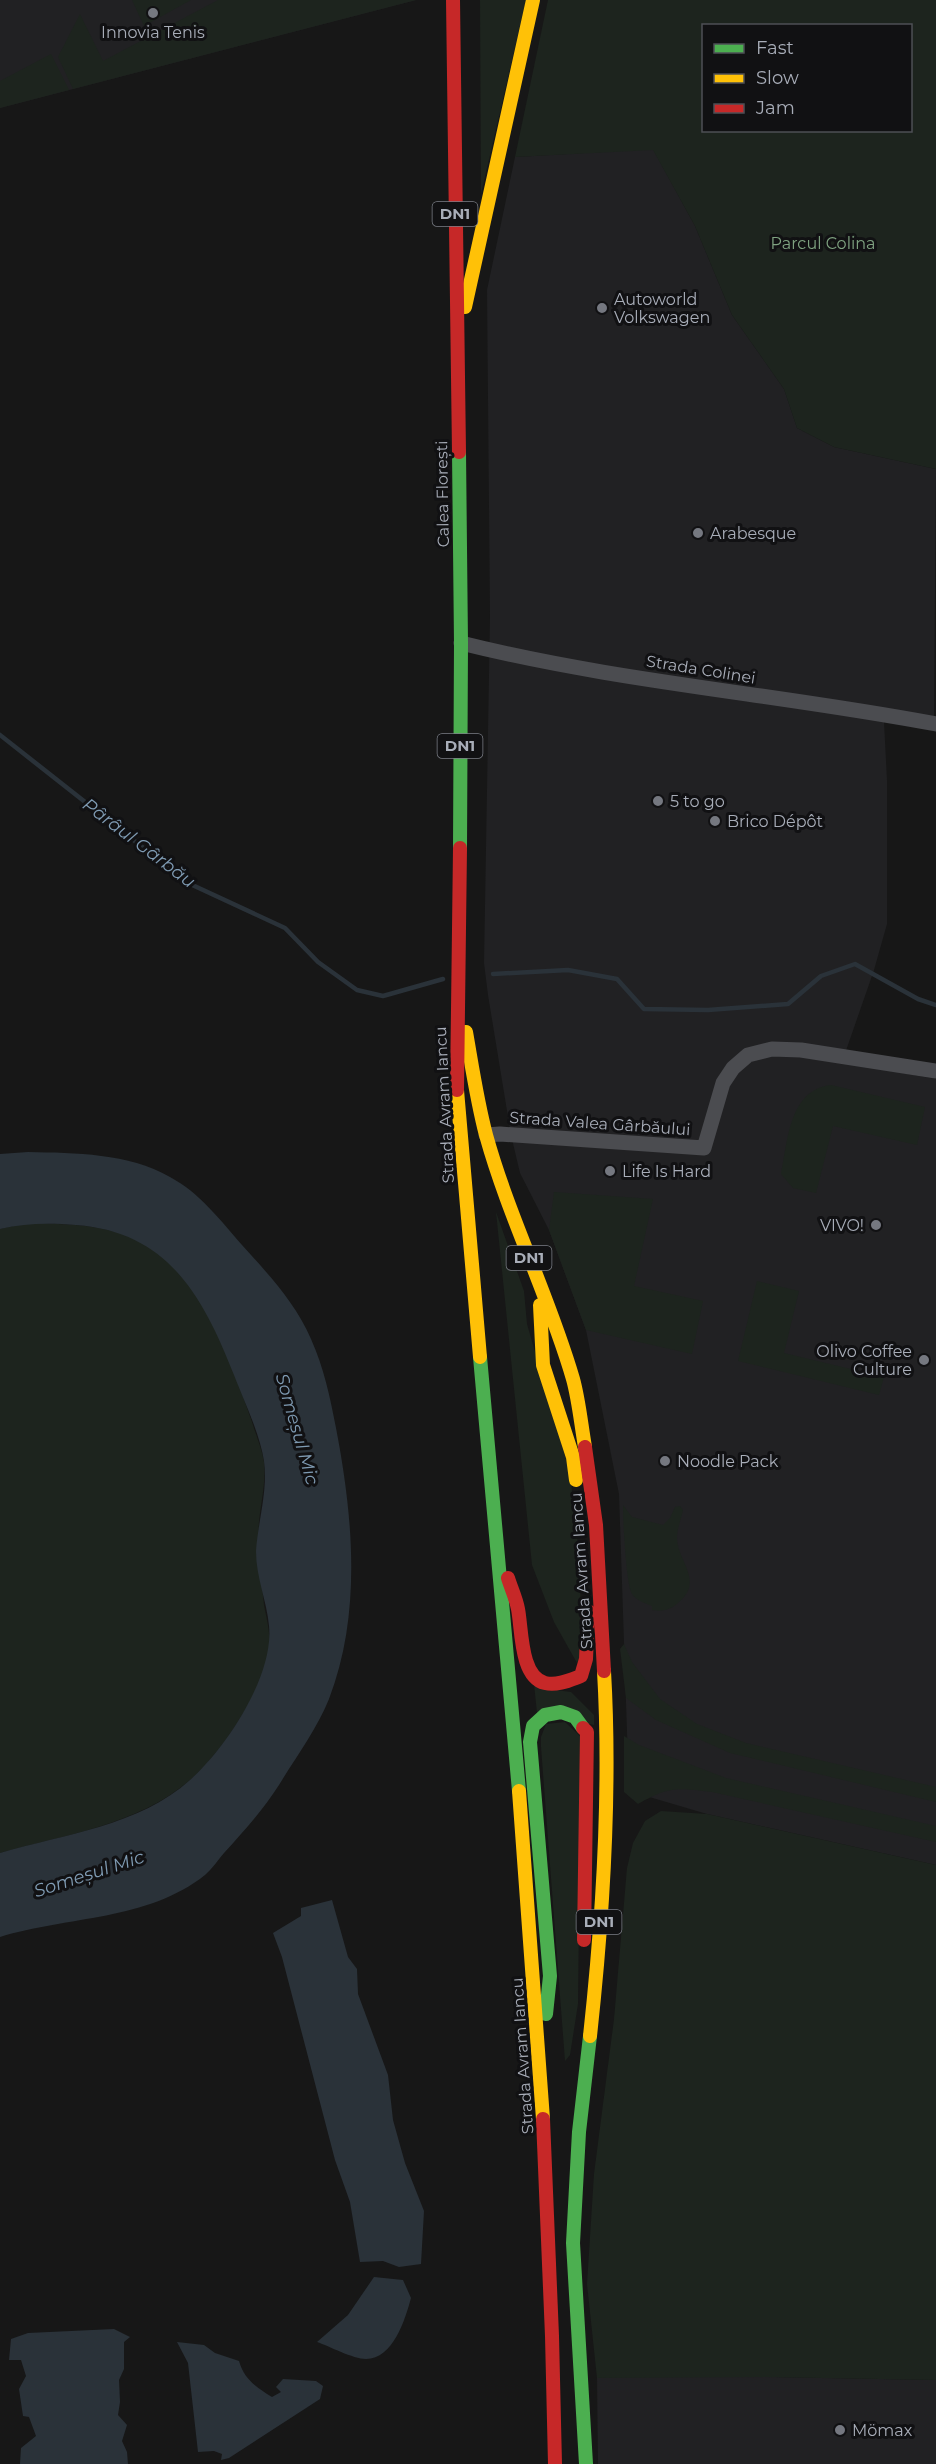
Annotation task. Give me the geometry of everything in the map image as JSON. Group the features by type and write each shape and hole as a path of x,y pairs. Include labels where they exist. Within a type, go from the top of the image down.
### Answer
{"main road":[{"name":"Calea Florești","path":"453,0 461,643 459,985"},
{"path":"457,347 533,0"},
{"name":"Strada Avram Iancu","path":"459,985 477,1098 486,1135 500,1180 573,1381 587,1455 596,1525 607,1715 603,1872 592,2016 579,2133 573,2243 586,2464"},
{"name":"Strada Avram Iancu","path":"459,985 456,1055 458,1112 525,1863 549,2205 555,2464"},
{"path":"497,1549 518,1608 524,1662 532,1676 547,1684 567,1682 581,1676 586,1659 588,1621 587,1569 582,1517 573,1457 543,1365 539,1283"},
{"path":"540,2071 550,1976 530,1742 533,1726 545,1715 561,1712 575,1717 586,1732 584,1966 592,2016"}],"street":[{"name":"Strada Colinei","path":"461,643 513,656 629,676 886,714 936,724"},
{"name":"Strada Valea Gârbăului","path":"486,1135 704,1148 723,1083 733,1068 748,1055 772,1049 801,1050 936,1071"}],"shaded area":[{"path":"0,0 416,0 0,108"},
{"path":"653,149 695,226 732,315 784,389 797,428 834,447 936,469 934,718 884,722 887,780 887,924 874,970 842,1062 936,1079 936,1865 707,1814 629,1791 619,1494 586,1330 549,1230 520,1173 511,1135 484,963 490,617 487,290 515,157"},
{"path":"618,2374 936,2380 936,2464 598,2464 597,2378"}],"green space":[{"name":"Innovia Tenis","path":"132,0 191,0 144,26"},
{"path":"218,0 416,0 73,89 58,57 80,14 103,61"},
{"path":"480,0 526,0 481,194"},
{"name":"Parcul Colina","path":"548,0 936,0 936,469 834,447 797,428 784,389 732,315 695,226 653,150 515,157"},
{"path":"51,54 69,90 0,108 0,81"},
{"path":"831,1085 925,1107 917,1145 833,1126 816,1193 793,1188 781,1174 793,1119 806,1096 817,1089"},
{"path":"554,1192 653,1199 634,1286 703,1301 692,1354 586,1330 549,1230"},
{"path":"496,1212 524,1291 527,1324 570,1473 580,1564 581,1654 577,1663 554,1622 532,1565"},
{"path":"26,1223 100,1228 117,1232 151,1247 181,1274 207,1313 237,1380 264,1462 259,1531 269,1651 258,1685 227,1739 189,1781 169,1796 123,1818 99,1827 0,1853 0,1229"},
{"path":"757,1281 799,1291 784,1353 884,1377 879,1395 738,1361"},
{"path":"623,1505 632,1517 663,1525 670,1518 675,1507 680,1506 683,1510 677,1538 690,1579 689,1587 686,1595 669,1609 652,1610 652,1606 632,1594 624,1537"},
{"path":"624,1644 632,1662 660,1699 697,1724 746,1743 936,1787 936,1802 730,1753 656,1720 626,1698 620,1649"},
{"path":"534,1684 548,1689 571,1692 594,1715 594,1725 537,1713"},
{"path":"565,1722 581,1737 578,2004 570,2055 565,2061 541,1737 546,1724"},
{"path":"624,1736 639,1745 726,1778 936,1826 936,1842 712,1792 666,1791 638,1804 624,1792"},
{"path":"661,1811 707,1814 936,1865 936,2380 764,2377 597,2378 587,2284 594,2174 614,2019 627,1868 633,1843 645,1821"}],"water":[{"name":"Someșul Mic","path":"28,1152 83,1154 119,1159 154,1169 181,1183 209,1208 289,1301 305,1326 316,1350 334,1416 350,1530 350,1599 339,1667 319,1721 266,1803 208,1873 182,1890 133,1909 0,1937 0,1853 100,1827 148,1808 170,1796 204,1766 232,1730 256,1688 269,1646 268,1617 256,1551 264,1495 264,1461 251,1418 222,1346 195,1295 178,1273 159,1255 136,1240 108,1230 76,1225 38,1224 0,1229 0,1154"},
{"path":"332,1900 348,1957 357,1969 358,1994 388,2075 393,2120 405,2163 424,2211 421,2264 399,2267 383,2261 360,2262 350,2202 335,2160 282,1957 273,1933 301,1916 301,1908"},
{"path":"374,2277 403,2280 411,2298 401,2327 391,2346 384,2353 366,2359 348,2355 317,2342 348,2315"},
{"path":"114,2329 130,2337 124,2342 124,2369 119,2380 118,2415 127,2425 122,2441 127,2452 128,2464 20,2464 21,2448 36,2436 29,2417 23,2416 19,2389 26,2376 21,2360 9,2360 11,2339 28,2333"},
{"path":"177,2342 204,2345 215,2353 239,2361 251,2382 272,2397 281,2392 276,2387 283,2379 316,2381 323,2386 320,2399 229,2458 221,2460 222,2454 214,2451 198,2452 188,2363"}],"waterway":[{"name":"Pârâul Gârbău","path":"0,735 188,883 285,928 318,962 357,990 383,996 443,979"},
{"name":"Pârâul Gârbău","path":"493,974 568,970 617,979 644,1009 708,1010 788,1004 821,976 855,964 918,999 936,1005"}],"traffic: fast":[{"path":"459,452 460,848"},
{"path":"480,1357 519,1791"},
{"path":"546,2014 550,1976 530,1742 533,1726 545,1715 561,1712 575,1717 583,1728"},
{"path":"586,2464 573,2243 579,2132 590,2036"}],"traffic: slow":[{"path":"465,307 533,0"},
{"path":"466,1032 486,1135 495,1166 563,1348 575,1387 585,1447"},
{"path":"457,1090 480,1357"},
{"path":"540,1305 543,1365 573,1457 576,1480"},
{"path":"590,2036 599,1946 606,1807 604,1671"},
{"path":"519,1791 543,2119"}],"traffic: jam":[{"path":"453,0 459,452"},
{"path":"457,1090 460,848"},
{"path":"585,1447 596,1525 604,1671"},
{"path":"508,1578 517,1605 527,1662 531,1672 545,1683 559,1683 581,1676 586,1659 588,1611"},
{"path":"583,1728 587,1732 584,1940"},
{"path":"543,2119 555,2464"}],"place":[{"name":"Innovia Tenis","path":"153,13"},
{"name":"Autoworld Volkswagen","path":"602,308"},
{"name":"Arabesque","path":"698,533"},
{"name":"5 to go","path":"658,801"},
{"name":"Brico Dépôt","path":"715,821"},
{"name":"Life Is Hard","path":"610,1171"},
{"name":"VIVO!","path":"876,1225"},
{"name":"Olivo Coffee Culture","path":"924,1360"},
{"name":"Noodle Pack","path":"665,1461"},
{"name":"Mömax","path":"840,2430"}]}
